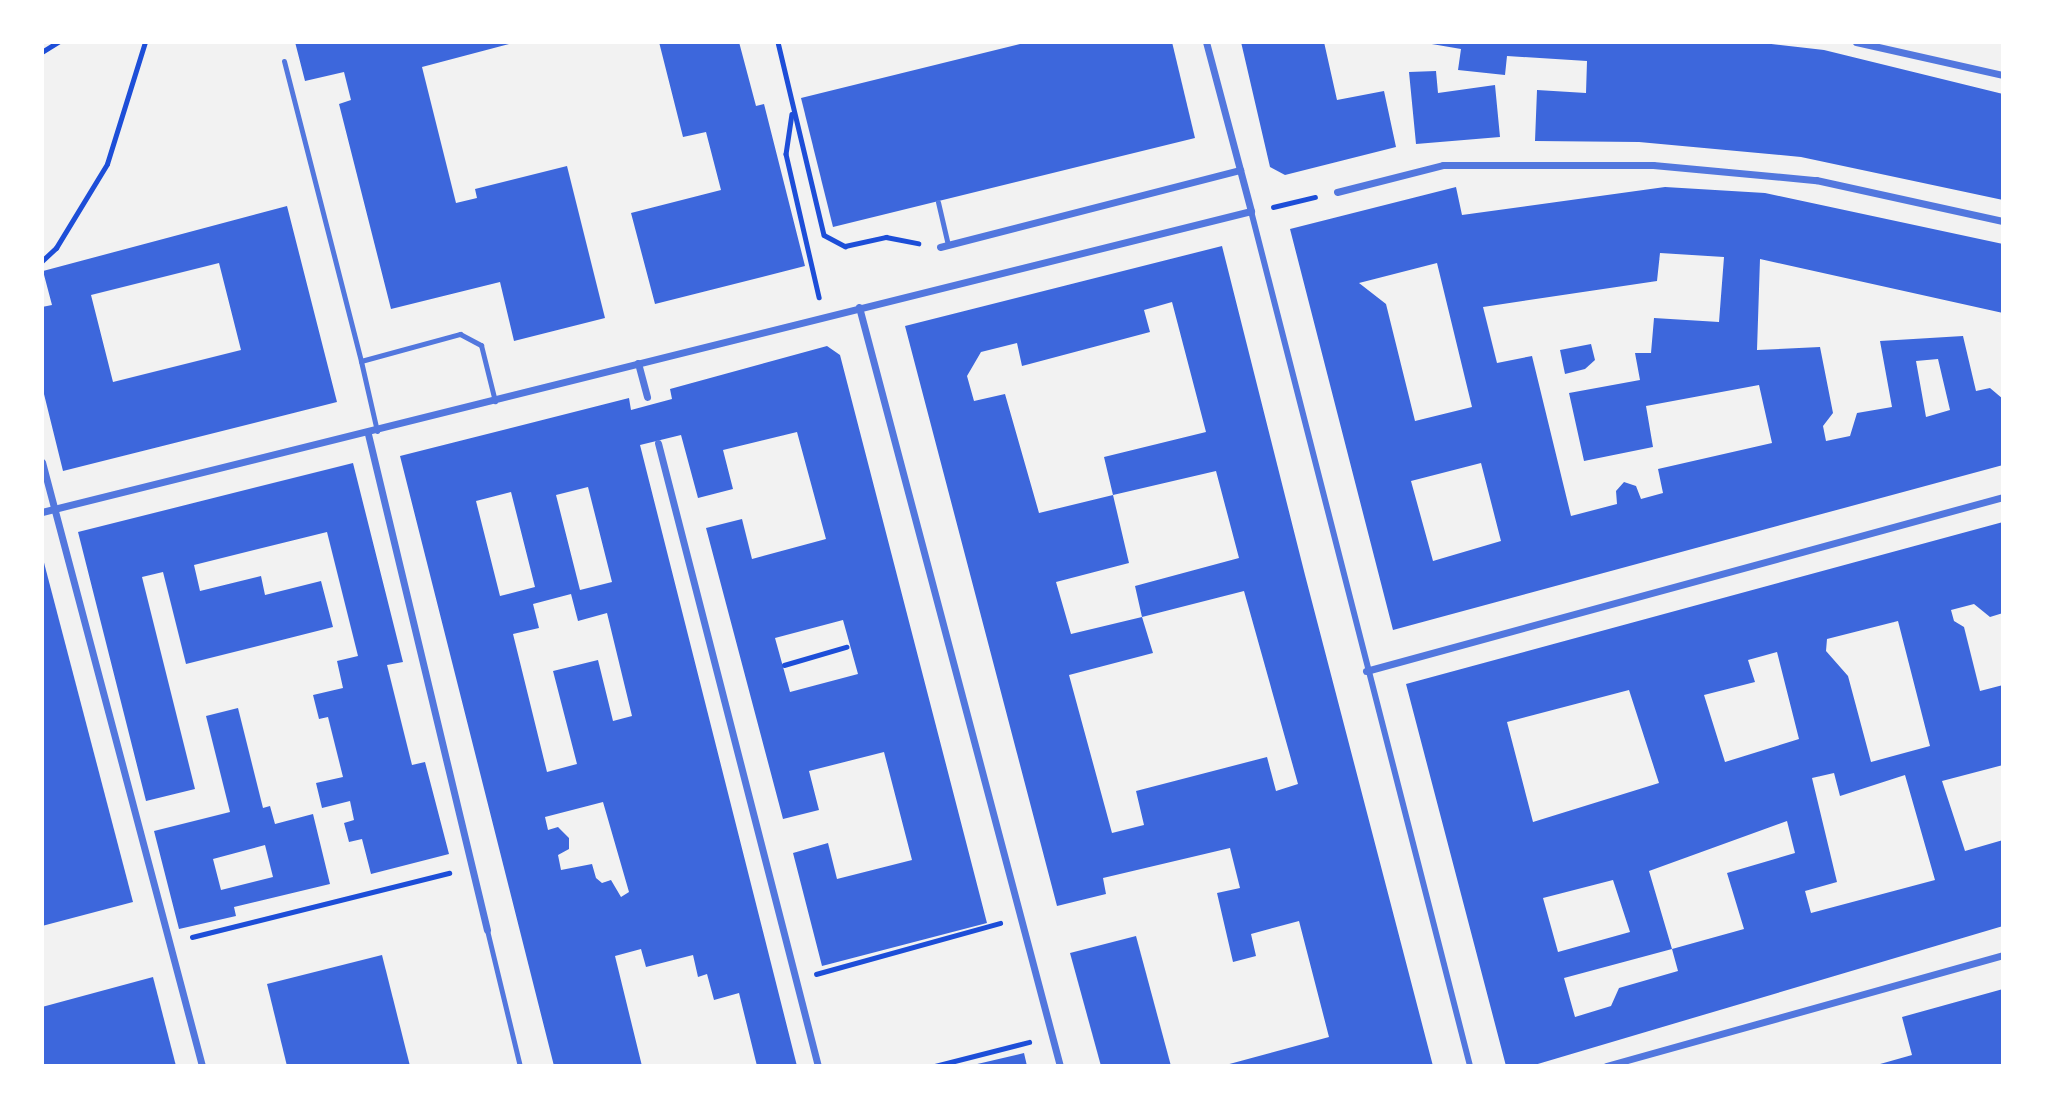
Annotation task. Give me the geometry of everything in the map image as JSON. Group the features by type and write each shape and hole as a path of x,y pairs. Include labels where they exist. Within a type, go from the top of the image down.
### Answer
{"street":[{"path":"1206,42 1470,1066"},
{"path":"1856,42 2003,75"},
{"path":"1337,192 1443,165 1654,165 1815,180 2003,221"},
{"path":"944,246 1240,170"},
{"path":"42,512 377,432 823,316 1251,211"},
{"path":"859,307 1060,1066"},
{"path":"638,363 647,397"},
{"path":"368,433 487,930"},
{"path":"658,443 799,979 818,1066"},
{"path":"42,462 167,943 202,1066"},
{"path":"1366,671 2003,497"},
{"path":"1606,1066 2003,955"}],"lane":[{"path":"284,61 377,432"},
{"path":"938,202 944,246"},
{"path":"361,361 460,334 481,345 495,401"},
{"path":"487,930 520,1066"}],"path":[{"path":"42,52 58,42"},
{"path":"42,261 56,248 107,164 145,42"},
{"path":"778,42 824,235 845,246 886,237 944,246"},
{"path":"792,109 786,154 823,316"},
{"path":"784,665 846,647"},
{"path":"167,943 473,867"},
{"path":"799,979 1021,917"},
{"path":"935,1066 1052,1036"}],"building":[{"path":"295,42 517,42 422,67 456,203 477,198 475,189 567,166 605,318 514,341 500,282 391,309 339,104 351,100 344,72 305,81"},
{"path":"659,42 739,42 756,106 764,104 805,266 655,304 631,213 721,190 706,132 683,137"},
{"path":"1028,42 1172,42 1195,138 833,227 801,98"},
{"path":"1241,42 1324,42 1337,100 1384,91 1396,147 1285,175 1270,167"},
{"path":"1420,42 1754,42 1824,50 2003,94 2003,200 1801,157 1639,142 1535,141 1537,90 1586,93 1587,61 1507,56 1505,75 1458,70 1461,49"},
{"path":"1436,71 1438,93 1495,85 1500,137 1416,144 1409,72"},
{"path":"1456,187 1462,215 1665,187 1765,193 2003,244 2003,313 1760,259 1757,350 1820,347 1833,413 1823,426 1826,441 1850,436 1857,413 1892,407 1880,341 1963,336 1976,391 1990,388 2003,399 2003,465 1393,630 1290,229","holes":["1660,253 1724,257 1719,322 1654,318 1651,353 1635,353 1640,380 1569,393 1584,461 1653,447 1646,406 1759,385 1772,443 1658,469 1663,493 1641,499 1636,486 1624,482 1616,491 1617,504 1571,516 1532,356 1497,363 1483,307 1657,281","1437,263 1472,407 1415,421 1386,304 1359,283","1938,359 1950,410 1926,417 1916,361","1481,463 1501,541 1433,561 1411,481"]},
{"path":"287,206 337,402 63,471 42,386 42,307 52,305 43,271","holes":["219,263 241,350 113,382 91,295"]},
{"path":"1222,246 1433,1066 1222,1066 1329,1037 1299,921 1251,934 1256,956 1233,962 1217,893 1240,888 1230,848 1103,878 1106,894 1057,906 905,326","holes":["1172,302 1206,432 1104,457 1113,495 1039,513 1005,394 974,401 967,376 981,352 1017,343 1022,366 1150,332 1144,310","1216,471 1239,558 1135,586 1142,617 1071,634 1056,582 1129,563 1113,495","1244,591 1298,784 1276,791 1267,757 1136,791 1144,825 1112,833 1069,675 1153,653 1142,617"]},
{"path":"1591,344 1595,360 1585,369 1565,374 1560,350"},
{"path":"827,346 840,355 987,923 822,966 793,853 828,843 837,879 912,860 884,752 809,771 819,810 783,819 706,528 742,519 752,559 826,539 797,432 723,450 733,489 698,498 681,435 640,445 797,1066 757,1066 739,993 714,1000 707,974 698,977 693,955 646,967 641,949 615,956 642,1066 554,1066 400,456 629,398 631,410 672,399 670,389","holes":["588,487 612,582 580,590 556,495","511,492 535,587 500,596 476,501","571,594 578,621 607,613 632,716 613,721 598,660 553,671 577,764 547,772 513,634 539,628 533,604","843,620 858,674 790,692 775,638","603,802 629,892 621,897 611,880 602,883 596,878 592,864 561,870 558,855 569,849 569,838 558,827 548,830 545,817"]},
{"path":"353,463 403,662 387,665 412,765 425,762 449,854 371,874 362,839 349,842 344,823 354,820 350,801 322,808 316,783 343,777 328,717 319,719 313,695 343,688 337,661 358,656 327,532 194,565 200,591 261,576 265,595 321,581 333,627 186,664 163,572 142,577 195,789 146,801 78,532"},
{"path":"2003,522 2003,613 1990,617 1974,604 1951,610 1954,621 1964,627 1980,691 2003,685 2003,765 1942,781 1965,851 2003,840 2003,926 1531,1066 1506,1066 1406,684","holes":["1898,621 1930,746 1871,762 1848,676 1826,651 1827,639","1777,652 1799,739 1725,762 1704,695 1755,682 1748,660","1629,690 1659,783 1533,822 1507,722","1834,773 1840,796 1905,775 1935,880 1811,913 1805,891 1837,882 1812,778","1787,821 1795,853 1727,873 1744,929 1672,949 1649,871","1613,880 1630,932 1558,952 1543,898","1672,949 1678,971 1619,988 1611,1006 1575,1017 1564,978"]},
{"path":"42,555 133,902 42,926"},
{"path":"238,708 263,808 270,806 275,824 313,814 330,884 234,907 236,916 179,929 154,831 230,812 206,716","holes":["265,845 273,877 221,890 213,859"]},
{"path":"1136,936 1171,1066 1101,1066 1070,953"},
{"path":"382,955 410,1066 287,1066 267,984"},
{"path":"153,977 176,1066 42,1066 42,1007"},
{"path":"2003,989 2003,1066 1873,1066 1912,1055 1902,1017"},
{"path":"1024,1053 1027,1066 973,1066 973,1065"}]}
